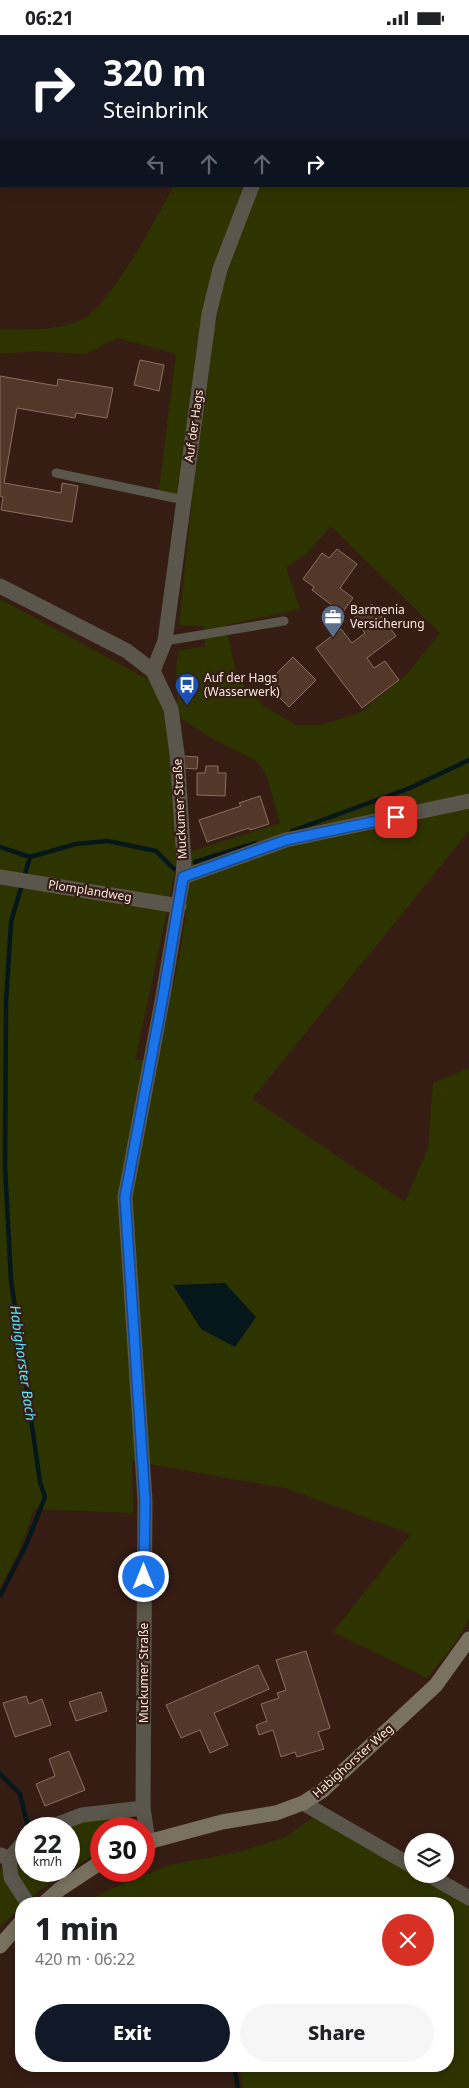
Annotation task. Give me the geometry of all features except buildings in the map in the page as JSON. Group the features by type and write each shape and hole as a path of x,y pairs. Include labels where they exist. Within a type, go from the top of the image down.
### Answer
{"street":[{"name":"Auf der Hags","path":"153,671 165,641 208,314 220,269 252,187"},
{"name":"Muckumer Straße","path":"0,586 128,651 153,671 171,709 177,754 184,861 183,877 125,1197 145,1500 144,1817"},
{"path":"183,877 286,840 469,801"},
{"name":"Plomplandweg","path":"0,877 179,906"},
{"name":"Habighorster Weg","path":"155,1840 222,1823 276,1813 303,1803 322,1791 436,1685 469,1639"},
{"path":"303,1803 404,1861"},
{"path":"77,1817 143,1808"},
{"path":"15,1848 5,1857 12,1877 24,1897"},
{"path":"51,1897 90,1869"},
{"path":"443,1883 469,1898"},
{"path":"0,1946 15,1929"}],"lane":[{"path":"56,473 184,500"},
{"path":"165,641 284,621"}],"green space":[{"path":"172,187 244,187 213,268 215,324 225,273 258,187 469,187 469,831 252,1099 405,1202 428,1148 433,1083 469,1068 469,1619 454,1645 427,1678 333,1632 411,1534 285,1488 132,1461 133,1513 34,1509 19,1552 0,1587 0,599 149,680 166,714 177,860 135,1060 157,1060 174,983 187,904 189,852 280,823 267,777 258,762 211,738 178,716 176,668 179,650 205,647 203,626 179,625 192,501 158,496 176,354 118,338 86,354 35,351 0,354 0,330 43,329 64,326 83,319 94,310 120,278 133,258","holes":["331,526 440,633 406,675 360,713 320,725 296,725 264,706 244,685 235,669 226,625 300,609 286,568 307,553"]},
{"path":"122,1814 131,1816 131,1817 108,1817"},
{"path":"315,1816 404,1867 404,1883 432,1883 469,1904 469,2088 243,2088 241,2072 454,2072 454,1897 95,1897 128,1882 155,1882 155,1871 169,1865 239,1852 286,1837"},
{"path":"90,1821 90,1858 80,1863 80,1823"},
{"path":"15,1858 15,1882 52,1882 32,1897 15,1897 15,1913 0,1927 0,1870"}],"shaded area":[{"path":"225,1283 256,1317 235,1347 201,1329 173,1285"}],"waterway":[{"name":"Habighorster Bach","path":"292,831 410,788 469,760"},
{"name":"Habighorster Bach","path":"0,1596 27,1543 45,1497 40,1482 11,1280 5,1166 6,1003 11,922 30,857 76,844 108,841 156,851 174,869"},
{"name":"Habighorster Bach","path":"195,862 256,843"},
{"path":"0,847 30,857"},
{"name":"Habighorster Bach","path":"0,1774 20,1794 26,1817"},
{"name":"Habighorster Bach","path":"235,2072 238,2088"}],"place":[{"name":"Barmenia Versicherung","path":"333,638"},
{"name":"Auf der Hags (Wasserwerk)","path":"187,706"}],"route":[{"path":"144,1577 145,1500 125,1197 163,996 183,877 286,840 396,817"}]}
